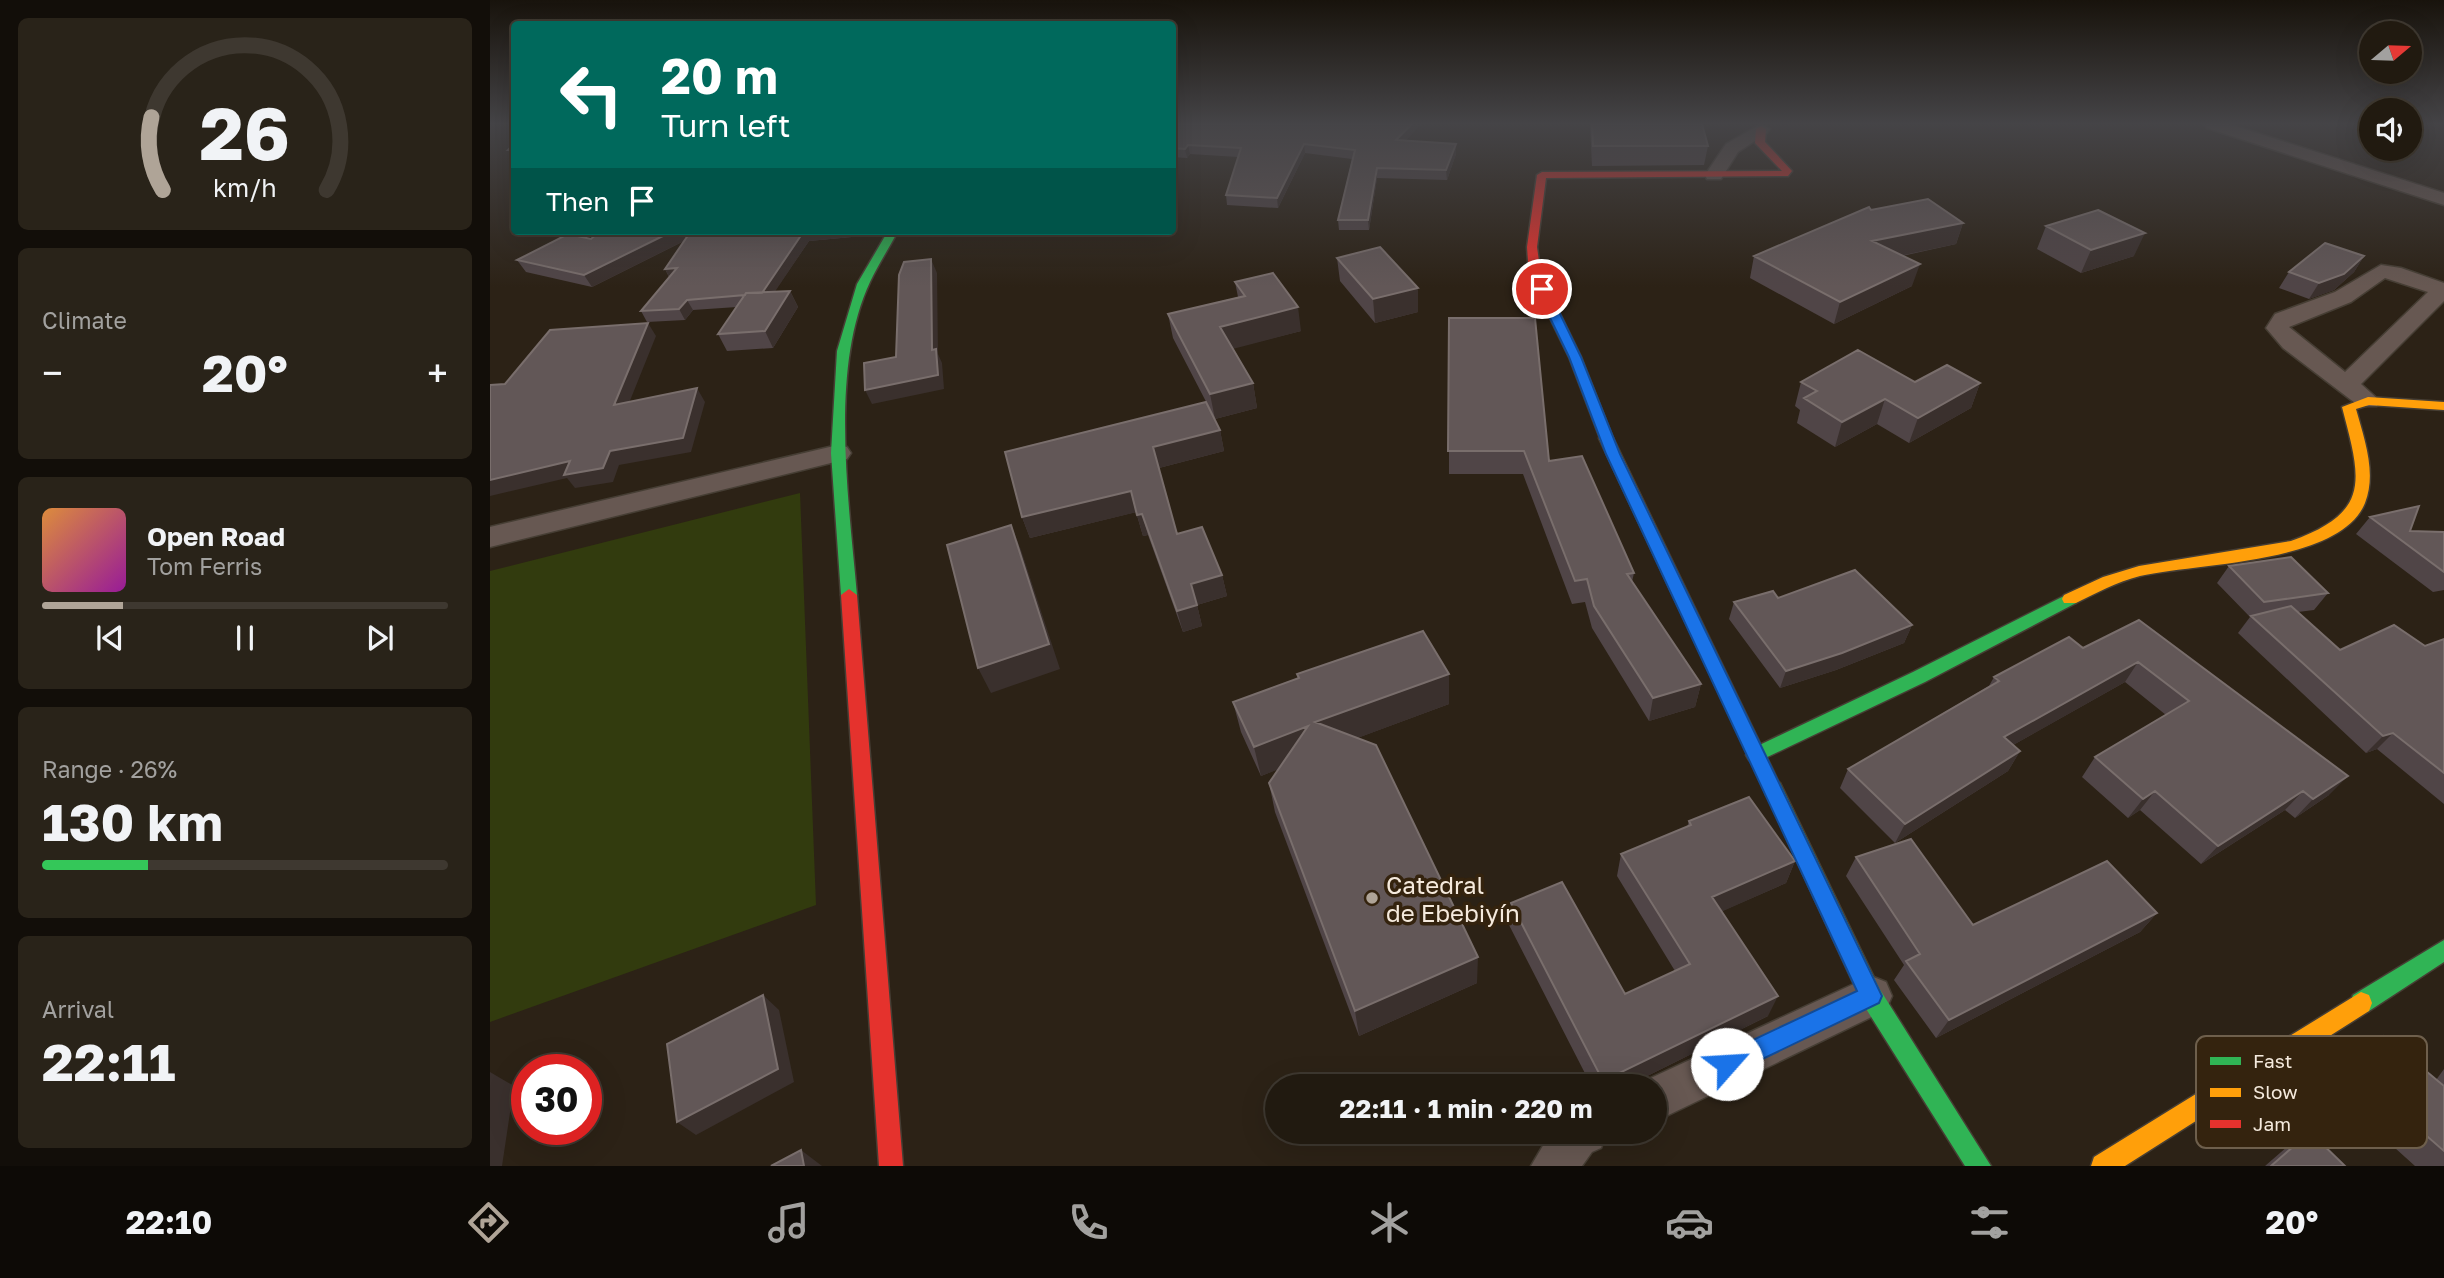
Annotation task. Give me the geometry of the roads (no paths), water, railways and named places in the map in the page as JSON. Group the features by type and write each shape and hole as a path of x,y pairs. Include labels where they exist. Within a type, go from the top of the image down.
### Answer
{"street":[{"path":"1542,178 1532,254 1535,275 1575,357 1599,424 1871,996 1979,1166"},
{"path":"2381,178 2444,199"},
{"path":"891,235 863,284 843,351 838,453 891,1166"},
{"path":"2347,384 2440,293 2438,290 2394,272 2381,271 2343,297 2283,319 2278,324 2277,328 2291,343 2368,401"},
{"path":"1755,755 1919,677 2099,584 2146,569 2305,544 2328,536 2346,520 2364,492 2364,475 2349,407 2368,401 2444,406"},
{"path":"490,537 838,453"},
{"path":"2308,1036 2444,950"},
{"path":"1667,1094 1871,996"},
{"path":"2103,1166 2196,1107"},
{"path":"1554,1166 1570,1144"}],"place":[{"name":"Catedral de Ebebiyín","path":"1372,898"}]}
